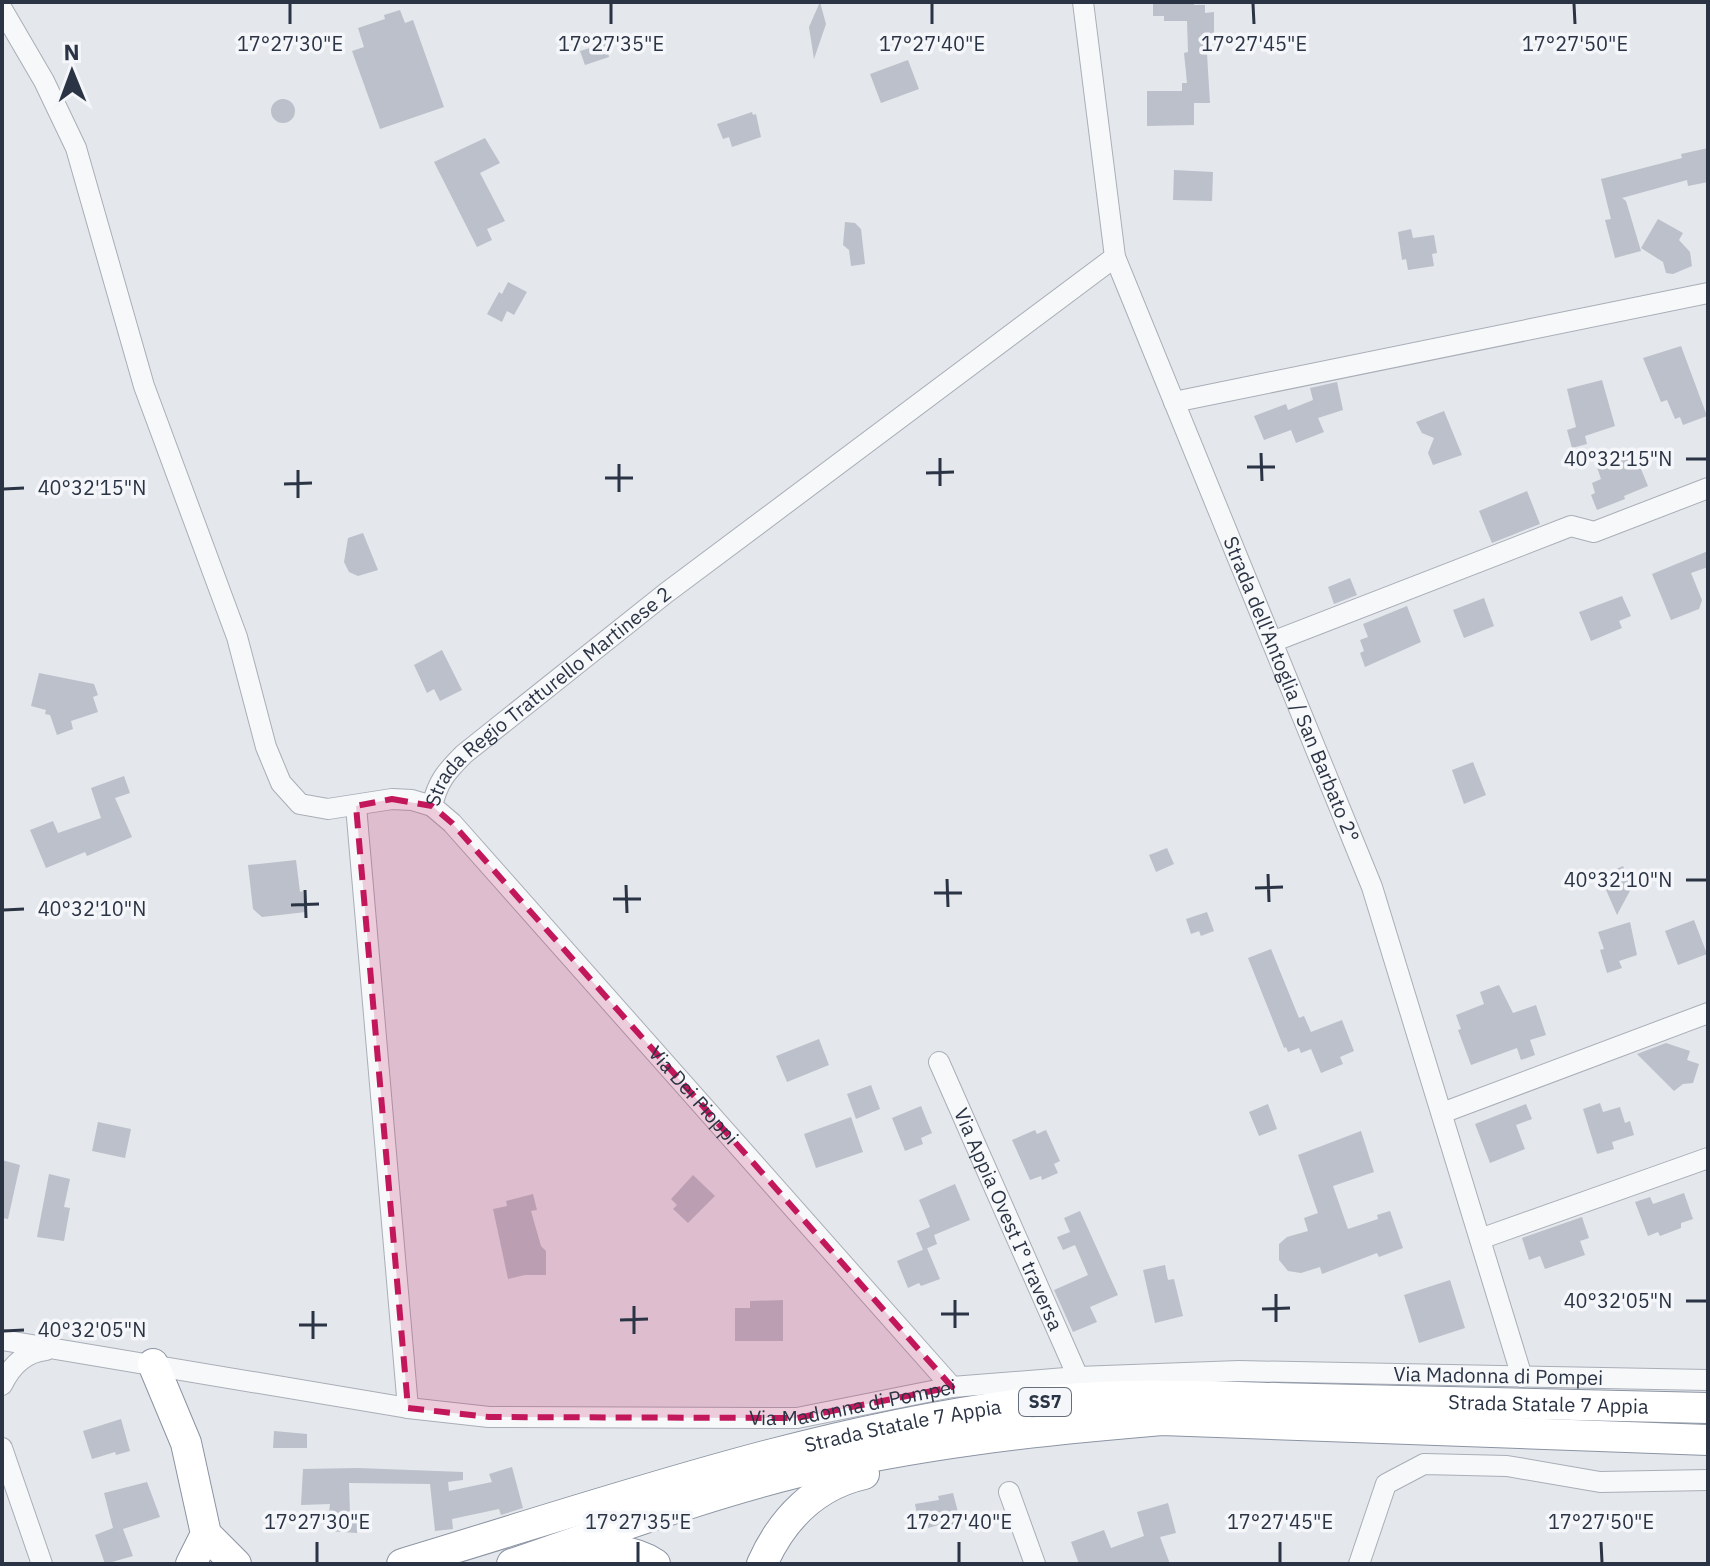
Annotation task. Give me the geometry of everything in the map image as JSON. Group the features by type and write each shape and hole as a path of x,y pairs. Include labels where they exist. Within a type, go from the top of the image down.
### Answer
{"highway":[{"path":"153,1364 186,1443 206,1534 236,1564"},
{"name":"Strada Statale 7 Appia","path":"402,1564 812,1443 1029,1403 1140,1395 1708,1408"},
{"name":"Strada Statale 7 Appia","path":"512,1564 729,1491 794,1474 863,1458 1027,1432 1162,1420 1708,1440"},
{"path":"762,1564 771,1543 786,1522 805,1502 827,1488 850,1477 978,1451 1027,1432"},
{"path":"191,1564 206,1534"},
{"path":"549,1564 590,1552 620,1551 655,1564"}],"street":[{"name":"Strada dell'Antoglia / San Barbato 2°","path":"1083,2 1115,257 1372,887 1522,1377"},
{"name":"Strada Regio Tratturello Martinese 2","path":"2,9 44,81 76,148 144,386 237,637 273,767 281,783 300,804 328,809 392,799 412,800 432,806 437,786 448,770 476,745 666,593 1115,257"},
{"path":"1174,402 1708,293"},
{"path":"1272,642 1571,526 1594,532 1708,488"},
{"path":"356,806 408,1408"},
{"name":"Via Dei Pioppi","path":"432,806 452,823 952,1387"},
{"path":"1442,1113 1708,1013"},
{"name":"Via Appia Ovest I° traversa","path":"939,1062 1078,1377"},
{"path":"1480,1239 1708,1158"},
{"name":"Via Madonna di Pompei","path":"2,1340 408,1408 489,1417 797,1418 952,1387 1078,1377 1239,1371 1708,1380"},
{"path":"2,1385 7,1374 34,1351 61,1349"},
{"path":"2,1448 42,1564"},
{"path":"1359,1564 1386,1484 1424,1464 1507,1466 1600,1482 1708,1480"},
{"path":"1009,1492 1035,1564"}],"highlighted area":[{"path":"392,799 432,806 452,823 952,1387 797,1418 489,1417 408,1408 356,806"}],"building":[{"path":"820,2 826,24 814,59 809,27"},
{"path":"1153,2 1194,2 1194,5 1205,5 1205,13 1214,12 1214,36 1208,36 1210,54 1207,54 1210,103 1194,103 1194,125 1147,126 1147,91 1182,91 1182,83 1187,83 1184,53 1188,52 1187,21 1164,21 1164,16 1153,16"},
{"path":"400,10 405,23 413,20 444,107 380,129 352,51 364,47 358,28"},
{"path":"606,43 609,57 585,65 580,51"},
{"path":"908,60 919,89 881,103 870,74"},
{"path":"283,99 291,103 295,111 291,119 283,123 275,119 271,111 275,103"},
{"path":"752,112 756,114 761,137 732,147 729,137 723,139 717,124"},
{"path":"485,138 500,163 480,173 505,221 487,229 492,240 477,247 434,162"},
{"path":"1708,148 1708,182 1688,186 1687,180 1622,198 1626,201 1641,251 1615,258 1605,220 1611,219 1601,179"},
{"path":"1174,170 1213,172 1212,201 1173,200"},
{"path":"1658,219 1683,233 1679,240 1690,252 1692,266 1673,274 1666,273 1663,262 1641,248"},
{"path":"845,222 855,223 861,229 865,264 851,266 849,250 843,245"},
{"path":"1411,229 1413,238 1434,235 1437,253 1432,254 1434,266 1408,270 1406,259 1402,260 1398,232"},
{"path":"508,282 527,292 514,315 507,311 502,322 487,314"},
{"path":"1681,346 1707,416 1683,425 1680,417 1675,419 1667,400 1661,402 1643,358"},
{"path":"1602,380 1615,426 1585,436 1587,444 1572,448 1567,430 1576,427 1567,389"},
{"path":"1337,382 1343,410 1318,418 1324,432 1296,443 1291,430 1264,440 1254,416 1286,404 1288,410 1313,400 1310,388"},
{"path":"1444,411 1462,455 1433,465 1428,453 1434,438 1422,433 1416,422"},
{"path":"1634,452 1648,486 1597,510 1591,495 1595,493 1592,483 1601,479 1597,467"},
{"path":"1527,491 1540,524 1492,543 1479,511"},
{"path":"363,533 378,570 358,576 349,572 344,562 348,538"},
{"path":"1708,551 1708,567 1691,573 1702,600 1699,609 1671,620 1652,574"},
{"path":"1350,578 1357,595 1334,604 1328,587"},
{"path":"1622,596 1631,616 1619,621 1622,628 1591,641 1579,612"},
{"path":"1484,598 1494,626 1464,638 1453,610"},
{"path":"1407,606 1421,642 1365,667 1360,640 1368,637 1363,624"},
{"path":"442,650 462,690 440,701 434,689 427,693 414,665"},
{"path":"39,673 94,684 98,695 93,697 98,712 71,721 73,729 57,735 50,715 45,714 46,710 31,706"},
{"path":"1473,762 1486,795 1464,804 1452,770"},
{"path":"124,776 130,793 115,798 132,837 87,856 85,852 46,868 30,830 53,821 58,833 101,818 91,788"},
{"path":"1167,848 1174,864 1156,872 1149,855"},
{"path":"296,860 306,912 262,917 253,909 248,865"},
{"path":"1623,866 1632,887 1617,915 1600,876"},
{"path":"1207,912 1214,931 1201,936 1199,931 1191,934 1186,919"},
{"path":"1694,920 1707,954 1678,965 1665,931"},
{"path":"1630,922 1637,955 1619,961 1622,968 1607,973 1598,932"},
{"path":"1271,949 1299,1018 1304,1016 1311,1032 1342,1020 1354,1051 1340,1057 1343,1064 1321,1073 1311,1049 1301,1053 1299,1048 1288,1052 1284,1048 1248,958"},
{"path":"1499,985 1513,1013 1536,1005 1546,1035 1530,1040 1535,1055 1521,1060 1517,1048 1471,1065 1456,1015 1484,1004 1480,992"},
{"path":"819,1039 829,1065 787,1082 776,1056"},
{"path":"1666,1043 1690,1051 1687,1060 1699,1064 1693,1083 1683,1084 1674,1091 1637,1054"},
{"path":"871,1085 880,1109 856,1119 847,1094"},
{"path":"1600,1103 1603,1112 1620,1107 1625,1123 1630,1121 1634,1135 1612,1142 1614,1149 1597,1154 1583,1109"},
{"path":"1268,1104 1277,1129 1259,1136 1249,1112"},
{"path":"1526,1104 1532,1119 1516,1125 1525,1149 1490,1163 1475,1124"},
{"path":"921,1106 932,1133 921,1138 923,1144 905,1151 892,1118"},
{"path":"851,1117 863,1152 816,1168 804,1134"},
{"path":"98,1122 131,1129 125,1158 92,1151"},
{"path":"1035,1130 1037,1134 1046,1130 1060,1161 1054,1164 1058,1173 1042,1180 1041,1176 1030,1180 1012,1140"},
{"path":"1361,1131 1374,1172 1333,1186 1348,1229 1378,1219 1377,1215 1390,1211 1403,1248 1379,1257 1377,1253 1322,1274 1320,1267 1301,1273 1288,1271 1279,1260 1279,1244 1287,1237 1308,1231 1304,1218 1318,1213 1298,1155"},
{"path":"2,1160 20,1165 8,1219 2,1218"},
{"path":"49,1174 70,1179 64,1207 70,1208 64,1241 37,1237"},
{"path":"693,1175 715,1196 688,1223 673,1209 677,1205 671,1199"},
{"path":"955,1184 970,1220 934,1235 937,1244 923,1250 916,1233 930,1227 919,1200"},
{"path":"1684,1193 1693,1219 1681,1223 1681,1228 1660,1236 1658,1232 1648,1236 1635,1202 1650,1197 1653,1204"},
{"path":"533,1194 537,1210 531,1211 541,1246 546,1251 546,1275 508,1279 493,1209 507,1206 506,1201"},
{"path":"1080,1211 1118,1295 1090,1307 1097,1322 1073,1332 1054,1290 1088,1275 1075,1245 1063,1250 1057,1237 1070,1232 1064,1218"},
{"path":"1582,1217 1589,1238 1580,1241 1585,1255 1545,1269 1540,1256 1529,1260 1522,1238"},
{"path":"927,1248 940,1279 908,1288 897,1261"},
{"path":"1165,1265 1168,1280 1174,1279 1183,1316 1155,1323 1143,1270"},
{"path":"1450,1280 1465,1328 1419,1343 1404,1295"},
{"path":"783,1300 783,1341 735,1341 735,1308 750,1308 750,1301"},
{"path":"121,1419 130,1451 92,1459 83,1431"},
{"path":"274,1431 307,1434 307,1448 273,1448"},
{"path":"512,1467 523,1508 501,1515 499,1509 452,1519 453,1529 435,1531 430,1484 349,1483 350,1513 358,1514 357,1533 327,1531 330,1504 301,1505 303,1469 463,1472 463,1480 448,1482 449,1491 492,1482 489,1474"},
{"path":"147,1482 160,1517 123,1529 133,1556 105,1564 95,1535 113,1528 104,1493"},
{"path":"953,1493 962,1527 948,1530 946,1523 928,1528 926,1517 918,1519 915,1504 939,1500 938,1496"},
{"path":"1168,1503 1176,1533 1160,1537 1170,1564 1079,1564 1071,1542 1104,1530 1111,1548 1144,1536 1137,1512"}]}
